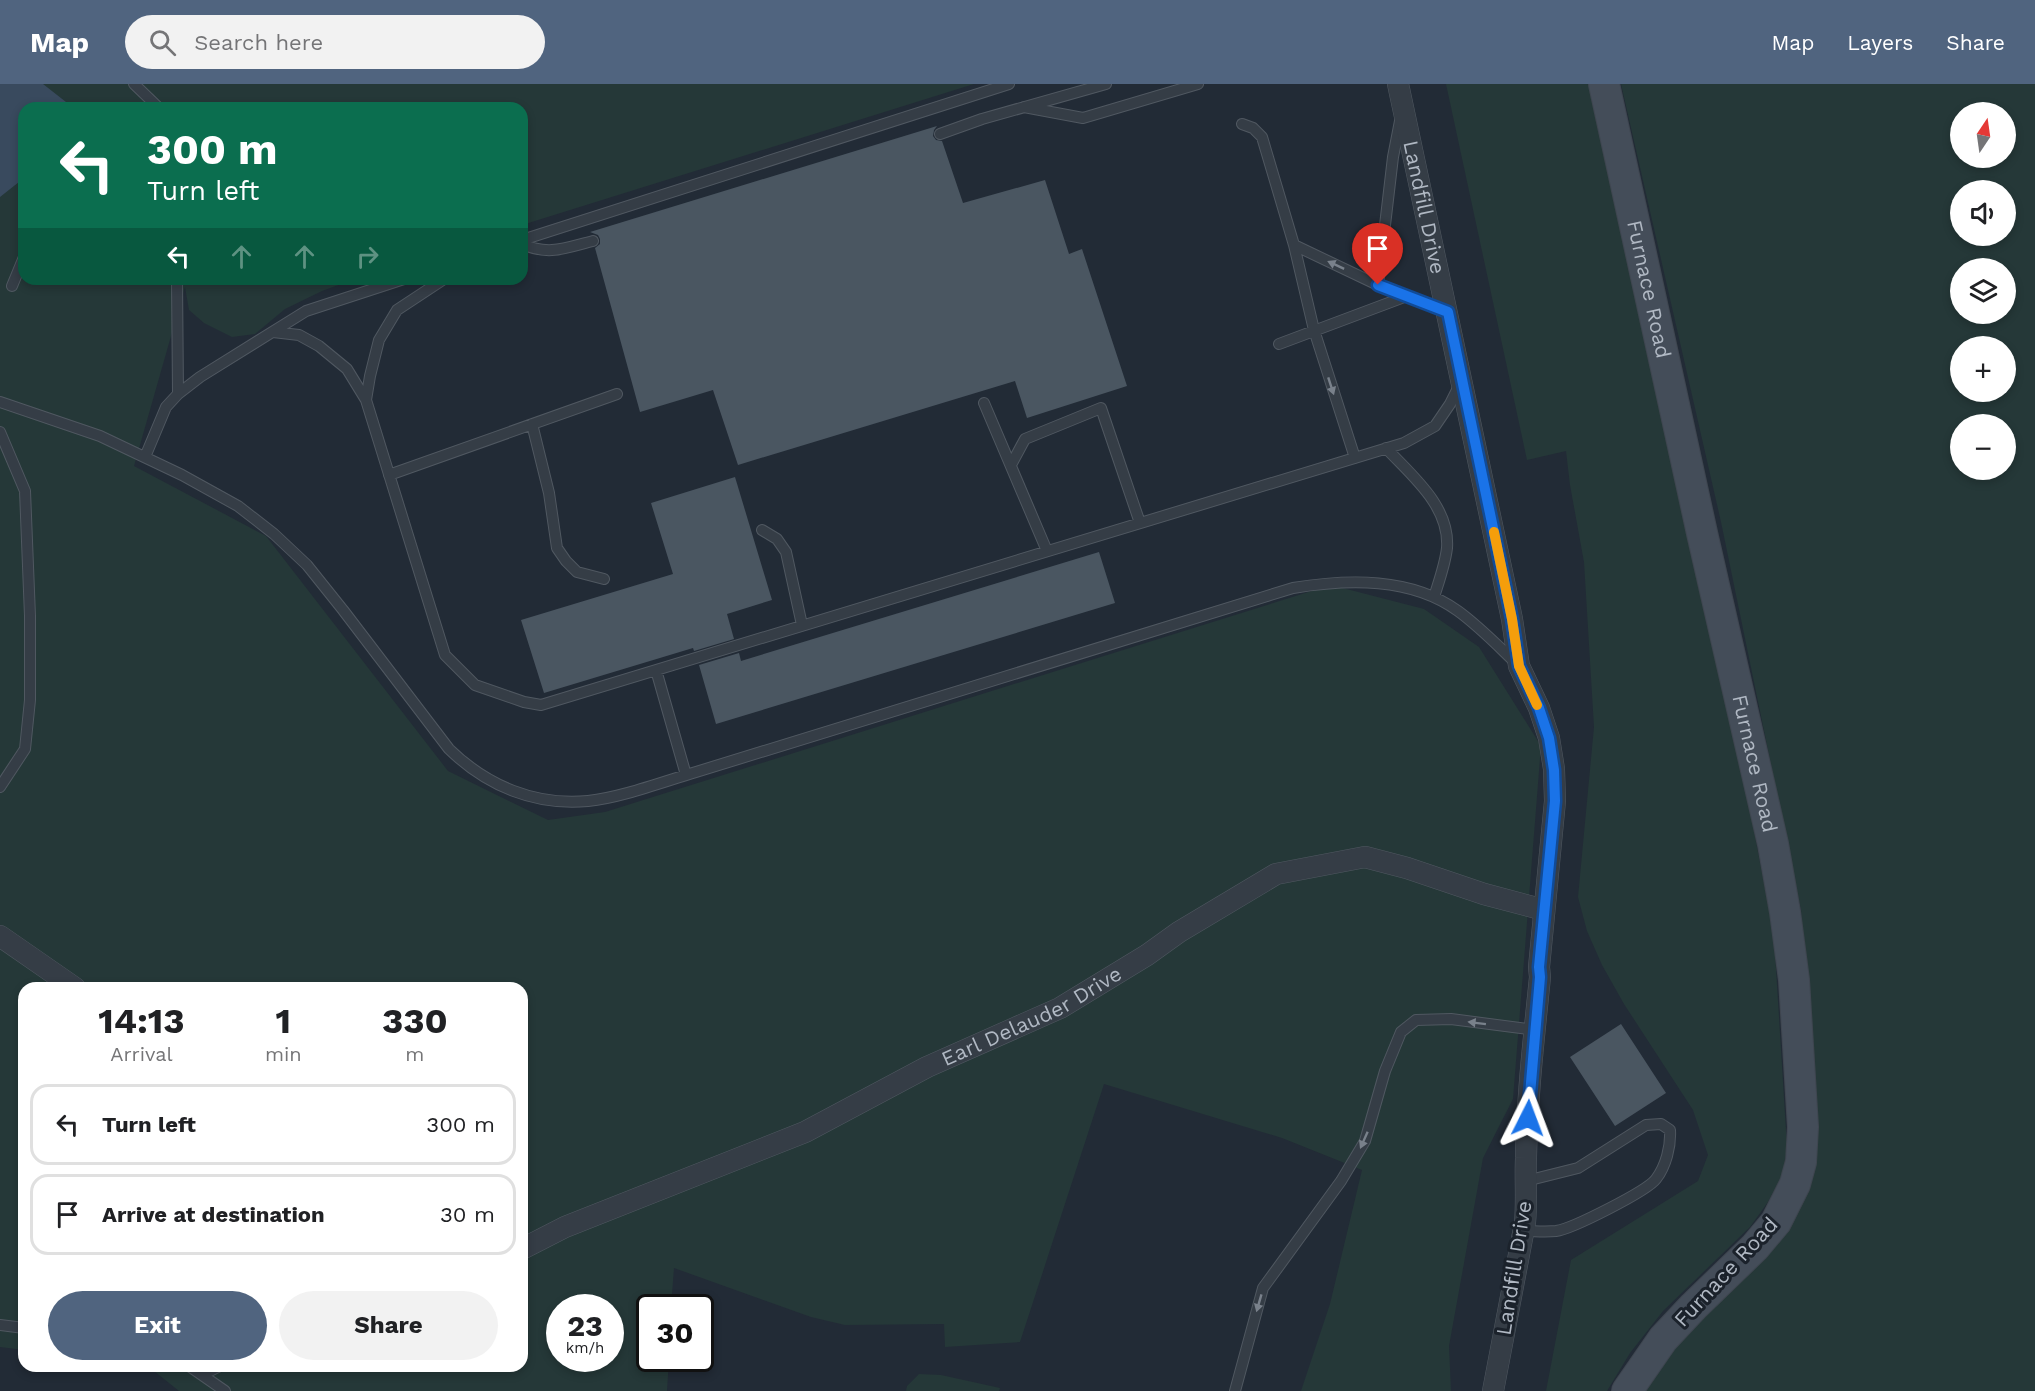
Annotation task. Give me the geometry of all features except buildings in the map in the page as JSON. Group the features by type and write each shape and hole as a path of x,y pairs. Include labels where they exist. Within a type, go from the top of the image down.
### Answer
{"main road":[{"name":"Furnace Road","path":"1604,84 1773,844 1794,980 1803,1127 1801,1162 1795,1185 1776,1222 1755,1247 1663,1339 1627,1391"}],"street":[{"name":"Landfill Drive","path":"1398,84 1512,619 1519,666 1539,708 1549,738 1554,770 1555,801 1544,910 1528,1124 1527,1202 1493,1391"},
{"name":"Earl Delauder Drive","path":"528,1246 566,1227 805,1132 927,1067 1060,1008 1147,955 1179,932 1276,874 1365,857 1544,910"},
{"path":"0,936 66,982"}],"lane":[{"path":"134,84 153,102"},
{"path":"528,240 1009,84"},
{"path":"940,134 982,119 1106,84"},
{"path":"1024,107 1083,118 1198,84"},
{"path":"1378,285 1393,158 1403,107"},
{"path":"1242,124 1253,128 1262,137 1294,246 1314,330 1355,458"},
{"path":"528,245 537,250 552,252 592,241"},
{"path":"1294,246 1378,285 1448,312"},
{"path":"12,286 18,272"},
{"path":"177,285 178,394"},
{"path":"145,458 166,407 200,376 306,311 386,285"},
{"path":"366,400 379,340 397,310 435,285"},
{"path":"1279,344 1407,296"},
{"path":"273,332 299,336 319,346 347,369 366,400 445,655 475,685 524,702 541,705 1404,443 1435,426 1462,381"},
{"path":"389,475 616,394"},
{"path":"0,402 100,436 182,475 238,506 274,534 307,565 449,749 493,783 536,798 565,802 604,798 686,775 1293,588 1348,581 1382,584 1434,597 1472,622 1519,666"},
{"path":"984,403 1047,551"},
{"path":"1011,465 1024,439 1101,408 1140,523"},
{"path":"532,424 549,493 557,548 578,572 604,579"},
{"path":"0,432 25,491 30,616 30,700 25,749 0,788"},
{"path":"1386,448 1428,493 1442,517 1447,535 1447,546 1434,597"},
{"path":"762,530 777,538 786,552 802,625"},
{"path":"657,670 686,775"},
{"path":"1235,1391 1263,1288 1341,1181 1365,1141 1385,1071 1401,1032 1416,1020 1440,1019 1535,1030"},
{"path":"1523,1231 1559,1231 1604,1212 1656,1180 1671,1142 1670,1130 1661,1124 1646,1125 1578,1168 1526,1181"},
{"path":"0,1325 18,1327"},
{"path":"198,1372 225,1391"},
{"path":"202,1375 208,1372"}],"shaded area":[{"path":"0,84 974,84 528,223 528,102 18,102 18,285 338,285 285,309 255,334 232,337 204,323 189,310 185,287 134,466 266,536 448,771 548,820 605,812 1331,585 1424,609 1479,647 1541,746 1513,1099 1483,1158 1449,1346 1451,1391 1301,1391 1330,1304 1362,1170 1282,1138 1104,1084 1020,1342 945,1347 944,1324 845,1325 811,1317 674,1268 672,1294 636,1294 636,1372 668,1372 667,1391 179,1391 155,1372 528,1372 528,982 18,982 18,1349 0,1347"},
{"path":"1446,84 1591,84 1744,778 1774,936 1787,1147 1783,1174 1768,1202 1750,1227 1663,1311 1630,1353 1607,1391 1546,1391 1571,1260 1698,1181 1708,1155 1693,1110 1624,1004 1602,965 1587,931 1578,897 1594,727 1584,562 1566,451 1527,460"},
{"path":"1621,84 2035,84 2035,1391 1644,1391 1681,1337 1731,1288 1813,1134 1801,910 1721,522"},
{"path":"919,1374 941,1375 1000,1388 999,1391 906,1391 907,1386"}],"water":[{"path":"0,84 43,84 66,102 18,102 18,183 0,197"}],"slow traffic":[{"path":"1494,532 1519,666 1537,705"}],"route":[{"path":"1378,285 1448,312 1512,619 1519,666 1539,708 1549,738 1554,770 1555,801 1539,967 1528,1118"}]}
